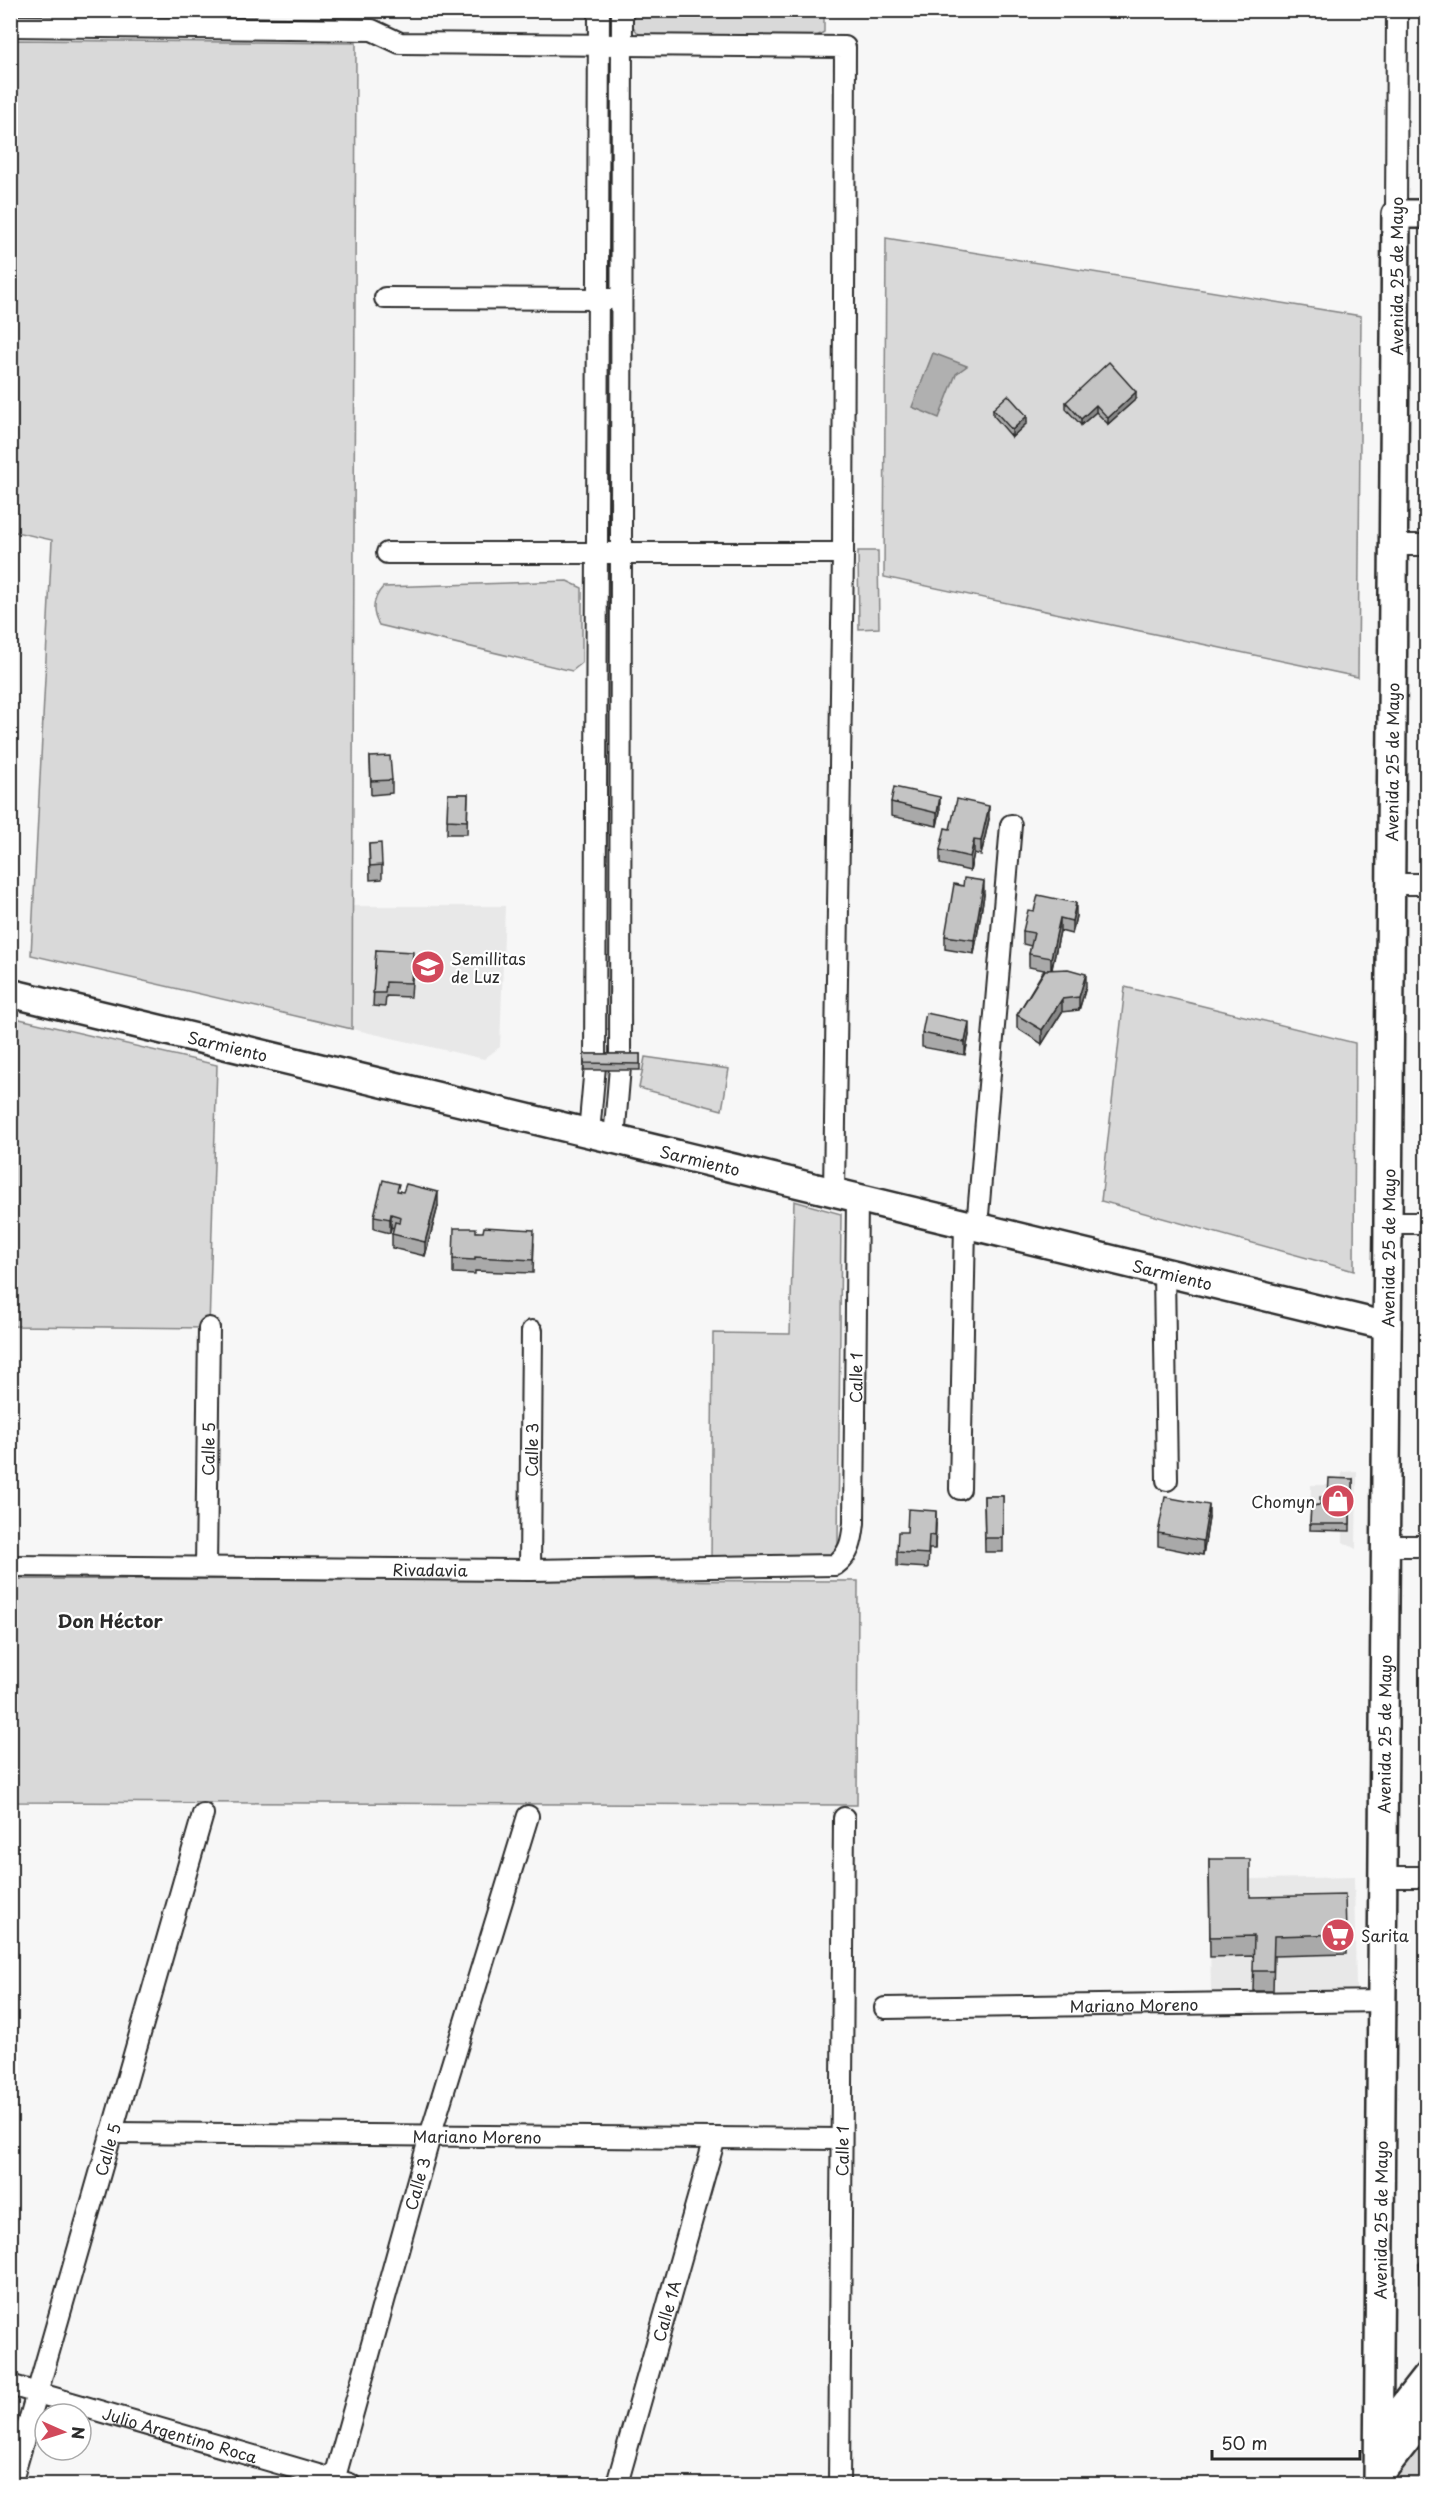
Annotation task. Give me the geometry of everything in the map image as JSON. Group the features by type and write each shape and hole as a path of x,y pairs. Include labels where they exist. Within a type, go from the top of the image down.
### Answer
{"street":[{"path":"599,10 595,1066 602,1136"},
{"path":"602,1136 620,1066 622,10"},
{"name":"Avenida 25 de Mayo","path":"1379,2480 1397,10"},
{"path":"10,26 372,30 400,43 622,45"},
{"name":"Calle 1","path":"622,45 845,47 843,553 846,1195 854,1523 852,1540 846,1557"},
{"path":"1396,214 1426,214"},
{"path":"385,298 621,300"},
{"path":"1394,545 1426,545"},
{"path":"387,553 843,553"},
{"path":"960,1489 971,1226 1011,825"},
{"path":"1391,885 1426,884"},
{"name":"Sarmiento","path":"10,993 1388,1326"},
{"path":"1388,1223 1426,1223"},
{"path":"1164,1272 1167,1480"},
{"name":"Calle 5","path":"206,1568 209,1328"},
{"name":"Calle 3","path":"530,1570 532,1331"},
{"path":"1386,1546 1426,1546"},
{"name":"Rivadavia","path":"10,1566 530,1570 819,1568 835,1565 846,1557"},
{"name":"Calle 5","path":"10,2484 203,1814"},
{"name":"Calle 3","path":"339,2483 430,2136 528,1816"},
{"name":"Calle 1","path":"839,2484 844,1818"},
{"path":"1383,1877 1426,1877"},
{"name":"Mariano Moreno","path":"885,2008 1383,2001"},
{"name":"Mariano Moreno","path":"111,2133 842,2139"},
{"name":"Calle 1A","path":"617,2484 716,2138"},
{"path":"1379,2437 1426,2377"},
{"name":"Julio Argentino Roca","path":"10,2385 339,2483"},
{"path":"1379,2480 1426,2415"}],"shaded area":[{"path":"631,11 824,11 824,32 810,40 640,36 631,24"},
{"path":"11,40 356,43 352,1029 31,955 52,540 11,531"},
{"path":"608,79 612,79 613,263 608,263"},
{"path":"886,238 1361,316 1358,677 884,577"},
{"path":"608,333 614,333 613,519 607,519"},
{"path":"933,353 967,366 956,374 939,418 912,407"},
{"path":"858,551 878,551 879,628 859,629"},
{"path":"567,581 582,588 582,663 572,671 379,625 374,610 375,601 383,587"},
{"path":"607,581 612,581 610,1029 605,1029"},
{"name":"Semillitas de Luz","path":"353,906 505,906 500,1047 484,1059 352,1029"},
{"path":"1125,987 1355,1043 1354,1271 1101,1201"},
{"path":"11,1017 217,1065 209,1328 11,1326"},
{"path":"645,1057 729,1069 722,1110 639,1088"},
{"path":"794,1201 841,1214 838,1544 831,1557 711,1563 713,1333 790,1334"},
{"path":"1357,1471 1356,1549 1343,1542 1343,1531 1310,1530 1311,1485 1341,1485 1342,1472"},
{"path":"11,1579 858,1581 857,1805 11,1802"},
{"path":"1354,1877 1356,1989 1211,1992 1209,1880"},
{"path":"1426,2415 1426,2484 1378,2484"}],"building":[{"path":"1109,362 1136,392 1108,418 1096,405 1081,419 1066,402"},
{"path":"1008,395 1027,416 1012,430 993,409"},
{"path":"390,756 392,780 371,781 370,757"},
{"path":"894,787 940,797 937,813 891,802"},
{"path":"448,794 468,794 467,821 447,820"},
{"path":"957,799 989,806 981,841 974,840 970,857 940,850 945,828 950,829"},
{"path":"381,843 382,865 370,866 369,844"},
{"path":"964,878 984,881 974,940 945,936 954,884 963,886"},
{"path":"1038,895 1076,903 1072,921 1060,918 1051,958 1029,954 1034,933 1023,931 1028,910 1034,911"},
{"path":"376,950 413,952 411,983 386,982 385,993 373,993"},
{"path":"1068,969 1086,974 1079,997 1062,999 1042,1030 1017,1015 1045,970"},
{"path":"926,1013 969,1022 965,1042 922,1033"},
{"path":"584,1054 640,1054 640,1064 584,1063"},
{"path":"383,1180 399,1184 397,1191 403,1192 406,1184 438,1192 425,1242 392,1234 395,1222 400,1223 401,1217 391,1214 390,1219 374,1216"},
{"path":"484,1227 534,1230 533,1260 475,1257 475,1260 453,1259 454,1228 476,1228 476,1232 483,1232"},
{"path":"1329,1478 1353,1479 1353,1491 1348,1490 1347,1506 1350,1506 1350,1524 1310,1524 1311,1506 1320,1505 1320,1497 1328,1498"},
{"path":"984,1496 1003,1496 1003,1538 985,1538"},
{"path":"1165,1497 1209,1505 1203,1541 1158,1533"},
{"path":"908,1509 936,1511 935,1536 929,1535 928,1554 897,1552 898,1532 907,1532"},
{"path":"1209,1859 1250,1859 1250,1897 1345,1895 1346,1934 1274,1936 1273,1971 1253,1971 1254,1936 1210,1937"},
{"path":"1426,2254 1426,2270 1419,2264"}],"place":[{"name":"Semillitas de Luz","path":"428,967"},
{"name":"Chomyn","path":"1338,1501"},
{"name":"Sarita","path":"1338,1935"}],"district":[{"name":"Don Héctor","path":"110,1620"}]}
